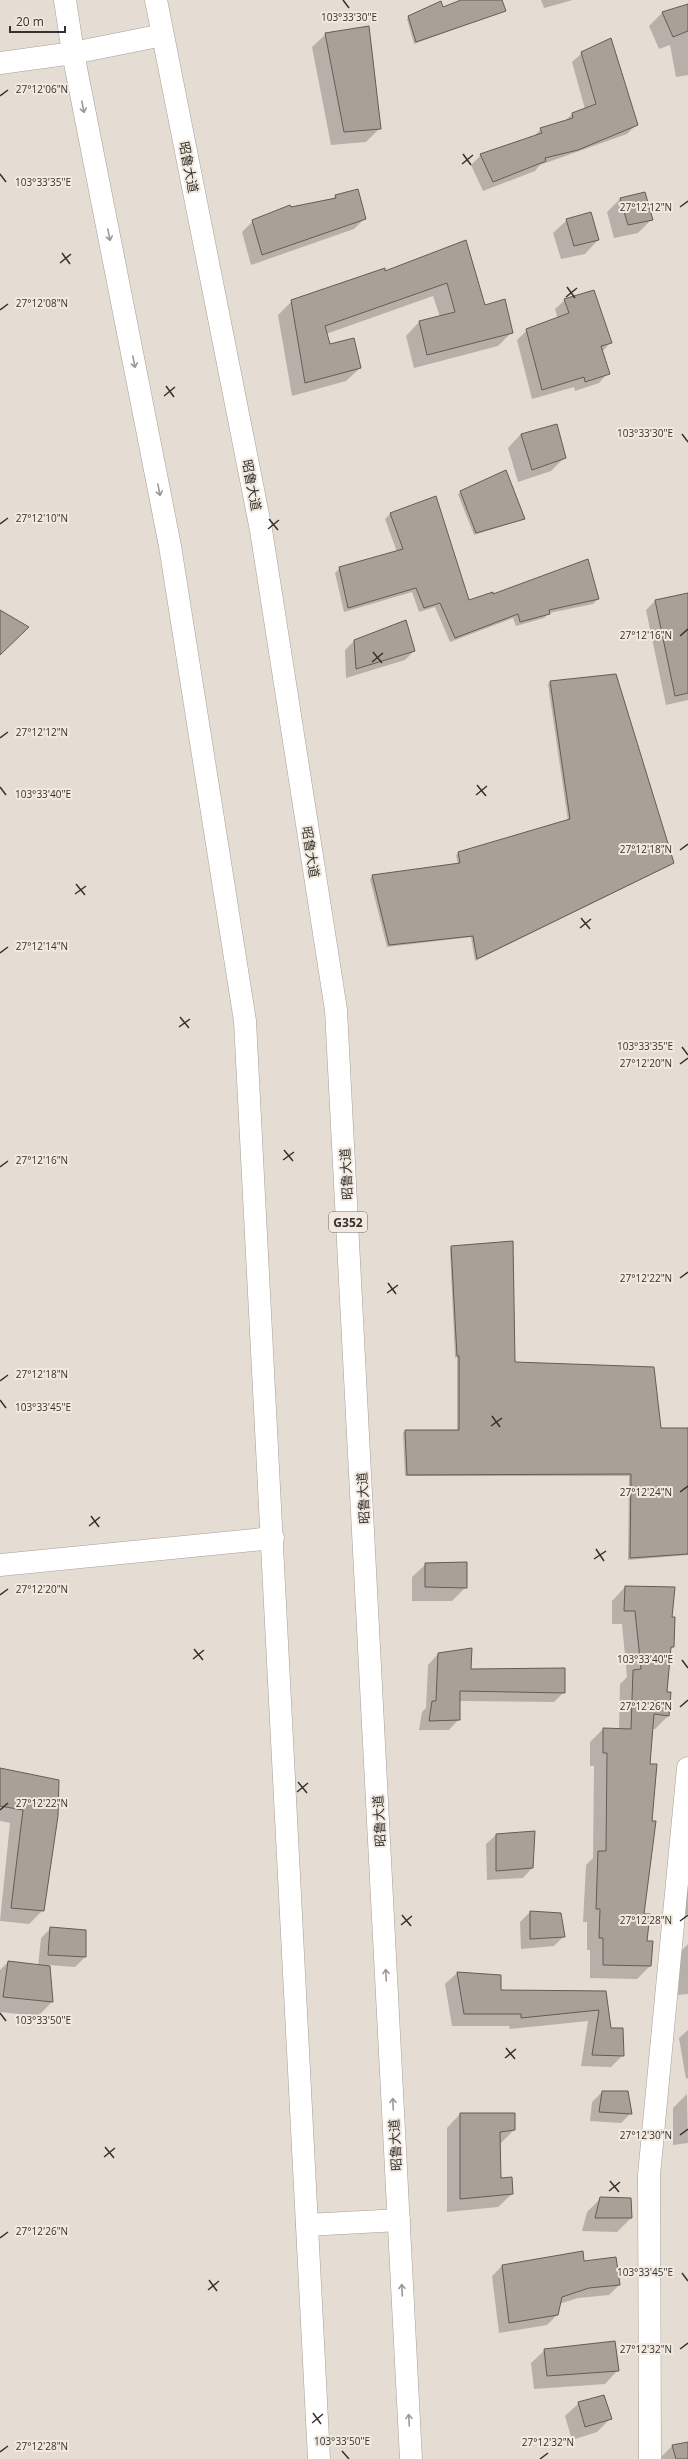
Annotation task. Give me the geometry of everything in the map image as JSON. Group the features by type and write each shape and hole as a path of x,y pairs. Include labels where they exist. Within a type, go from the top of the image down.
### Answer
{"main road":[{"path":"65,0 73,54 170,546 245,1021 273,1538 319,2459"},
{"name":"昭鲁大道","path":"156,0 261,530 336,1010 411,2459"},
{"path":"0,63 73,54 163,35"},
{"path":"0,1565 273,1538"},
{"path":"650,2459 649,2175 688,1768"},
{"path":"307,2225 399,2220"}],"building":[{"path":"461,0 502,0 506,11 416,42 408,16 441,1 443,7"},
{"path":"688,4 688,31 673,37 662,12"},
{"path":"369,26 381,129 344,132 325,33"},
{"path":"611,38 638,125 578,150 545,158 546,161 493,182 480,154 542,133 540,128 573,118 572,113 596,104 581,52"},
{"path":"358,189 366,219 262,255 252,220 290,205 291,207 336,198 335,195"},
{"path":"645,192 653,220 628,225 620,198"},
{"path":"591,212 599,240 574,246 566,219"},
{"path":"466,240 485,305 505,299 513,333 427,355 419,321 455,312 447,283 325,326 330,344 354,338 361,368 305,383 291,300 385,268 385,271"},
{"path":"594,290 612,343 601,346 610,374 585,382 584,377 542,390 526,329 569,313 564,299"},
{"path":"557,424 566,458 532,470 521,434"},
{"path":"506,470 525,519 476,533 460,491"},
{"path":"436,496 469,600 493,592 493,594 588,559 599,599 549,610 550,614 520,622 518,614 455,638 440,603 424,608 416,588 348,608 339,567 403,549 390,513"},
{"path":"688,593 688,693 675,696 655,600"},
{"path":"0,610 29,627 0,655"},
{"path":"406,620 415,651 356,669 354,640"},
{"path":"616,674 674,863 477,959 473,936 389,945 372,875 460,863 458,852 570,819 550,681"},
{"path":"513,1241 515,1362 654,1367 661,1428 688,1428 688,1554 630,1558 631,1474 407,1475 405,1430 459,1430 459,1356 457,1356 451,1246"},
{"path":"467,1562 467,1588 425,1587 425,1563"},
{"path":"625,1586 675,1587 672,1617 675,1617 674,1647 671,1647 667,1692 671,1692 669,1716 654,1714 650,1764 657,1764 652,1821 656,1821 644,1914 650,1914 647,1941 653,1941 651,1966 603,1965 603,1938 599,1938 600,1909 596,1909 598,1851 606,1851 607,1753 603,1753 603,1728 631,1729 633,1670 641,1669 635,1611 624,1611"},
{"path":"472,1648 471,1669 565,1668 565,1693 460,1691 460,1720 429,1721 432,1701 436,1701 438,1653"},
{"path":"0,1768 59,1780 58,1816 44,1911 11,1908 23,1810 0,1806"},
{"path":"535,1831 533,1868 496,1871 496,1834"},
{"path":"530,1911 561,1913 565,1937 530,1939"},
{"path":"50,1927 86,1930 86,1957 48,1955"},
{"path":"8,1961 50,1966 53,2002 3,1997"},
{"path":"457,1972 501,1975 501,1990 606,1991 611,2028 623,2028 624,2056 592,2055 599,2010 521,2018 521,2014 464,2014"},
{"path":"602,2091 628,2091 632,2114 599,2112"},
{"path":"460,2113 515,2113 515,2130 500,2132 501,2178 512,2177 513,2194 460,2199"},
{"path":"600,2197 631,2198 632,2218 595,2218"},
{"path":"583,2251 584,2261 616,2257 620,2285 589,2288 562,2297 558,2315 509,2323 502,2265"},
{"path":"615,2341 619,2371 547,2376 544,2349"},
{"path":"604,2395 612,2419 585,2427 578,2402"},
{"path":"688,2442 688,2459 676,2459 672,2445"}]}
